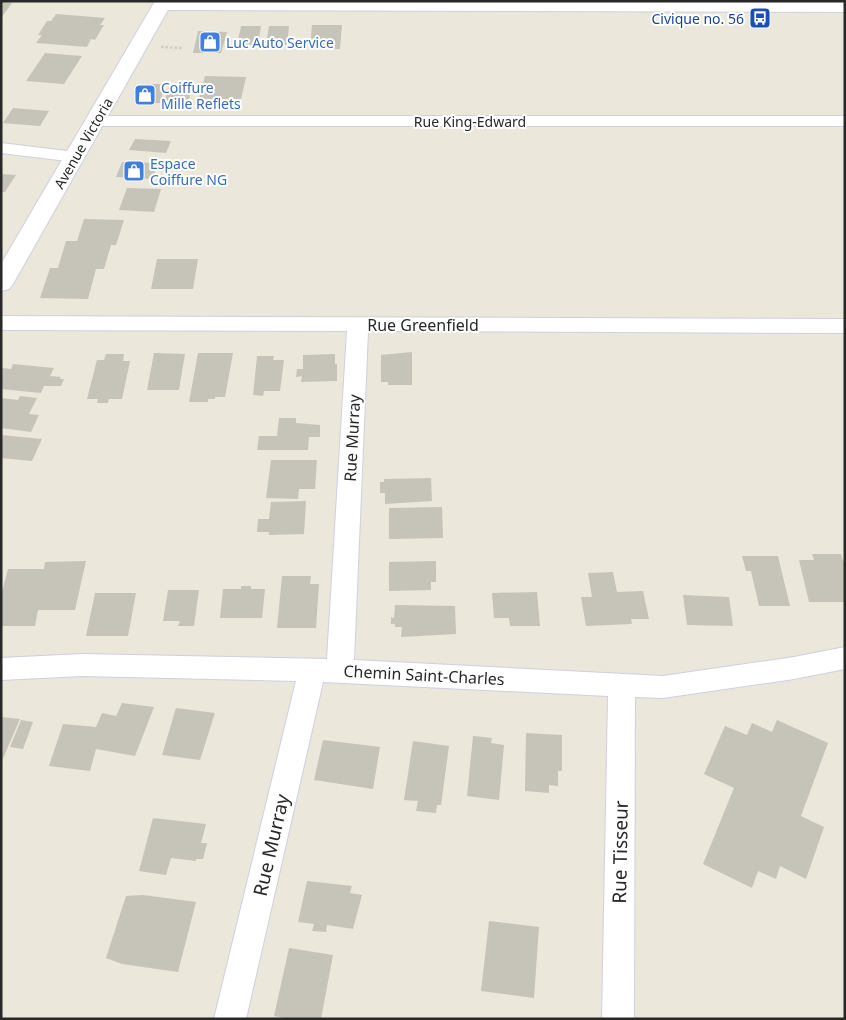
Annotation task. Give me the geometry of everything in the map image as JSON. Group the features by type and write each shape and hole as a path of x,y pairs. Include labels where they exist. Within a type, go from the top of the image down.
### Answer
{"street":[{"path":"162,4 845,7"},
{"name":"Avenue Victoria","path":"1,284 162,4"},
{"name":"Rue King-Edward","path":"96,121 845,121"},
{"path":"1,148 75,157"},
{"name":"Rue Greenfield","path":"1,322 845,326"},
{"name":"Rue Murray","path":"230,1019 326,671 358,325"},
{"name":"Chemin Saint-Charles","path":"1,668 82,665 326,671 663,687 794,668 845,658"},
{"name":"Rue Tisseur","path":"618,1019 622,685"}],"path":[{"path":"157,47 183,48"}],"building":[{"path":"1,1 12,3 1,18"},
{"path":"56,14 105,18 100,25 104,25 95,40 91,39 87,47 36,43 42,35 38,35 47,21 51,21"},
{"path":"312,25 342,25 340,49 310,49"},
{"path":"241,26 261,26 258,45 237,45"},
{"path":"269,26 289,26 287,45 266,45"},
{"name":"Luc Auto Service","path":"198,31 227,32 221,53 193,53"},
{"path":"45,53 82,56 64,84 26,81"},
{"path":"205,76 246,77 241,99 199,99"},
{"path":"141,84 165,84 160,103 136,103"},
{"path":"169,84 193,84 188,103 164,103"},
{"path":"13,108 49,111 40,126 3,123"},
{"path":"135,139 171,141 166,153 129,150"},
{"path":"122,162 158,163 152,179 116,177"},
{"path":"1,174 16,175 5,192 1,192"},
{"path":"127,188 161,189 154,212 119,210"},
{"path":"84,219 124,220 116,245 111,245 104,269 96,269 88,299 40,298 50,268 58,268 66,241 77,241"},
{"path":"157,259 198,259 193,289 151,289"},
{"path":"412,352 412,385 388,385 388,382 381,382 381,355"},
{"path":"154,353 185,354 179,390 147,390"},
{"path":"198,353 233,353 225,397 208,399 208,402 189,402"},
{"path":"106,354 124,354 123,361 130,361 122,399 109,399 108,403 97,403 98,399 87,399 97,360 104,360"},
{"path":"335,354 337,381 301,382 302,376 296,377 297,369 303,369 303,355"},
{"path":"257,356 274,356 273,360 284,360 280,391 264,391 263,396 253,395"},
{"path":"13,364 54,368 50,376 64,379 61,386 44,386 41,393 1,389 1,368 11,369"},
{"path":"20,396 37,398 29,414 39,415 31,432 1,428 1,398 18,400"},
{"path":"279,418 296,418 296,423 320,425 320,437 309,437 308,450 257,450 259,436 277,436"},
{"path":"1,435 42,439 32,461 1,458"},
{"path":"271,460 317,460 315,489 299,489 298,499 266,498"},
{"path":"431,478 432,501 385,504 385,493 380,493 380,482 384,482 384,479"},
{"path":"306,501 304,534 269,535 269,532 257,532 258,519 269,519 271,502"},
{"path":"442,507 443,538 389,539 389,508"},
{"path":"812,554 841,554 845,567 845,602 809,602 799,560 814,560"},
{"path":"742,556 778,556 790,606 759,606 751,571 746,571"},
{"path":"86,561 75,610 38,610 35,626 1,626 1,596 8,569 44,569 45,562"},
{"path":"436,561 436,582 431,582 431,590 389,591 389,562"},
{"path":"613,572 617,592 643,591 649,619 631,619 632,624 586,626 581,597 592,597 588,573"},
{"path":"282,576 311,576 310,584 319,584 316,628 277,628"},
{"path":"241,586 251,586 251,589 265,589 262,618 220,618 223,589 241,589"},
{"path":"168,590 199,590 194,626 178,626 180,621 163,621"},
{"path":"537,592 540,626 510,626 509,618 494,618 492,593"},
{"path":"95,593 136,593 128,636 86,636"},
{"path":"683,595 729,597 733,626 687,625"},
{"path":"395,605 455,606 456,634 401,637 402,627 395,627 395,624 391,624 391,617 394,618"},
{"path":"122,703 154,707 135,756 96,749 90,771 49,766 63,724 96,727 102,713 116,716"},
{"path":"176,708 215,713 200,760 162,755"},
{"path":"1,717 20,719 1,763"},
{"path":"21,720 33,722 23,749 10,747"},
{"path":"777,720 828,743 801,816 824,827 806,879 780,866 776,879 758,871 752,888 703,864 734,788 704,774 725,726 747,735 752,723 772,732"},
{"path":"526,733 562,735 562,771 558,771 558,786 549,785 549,793 525,791"},
{"path":"473,736 492,738 491,743 504,745 499,800 467,796"},
{"path":"323,740 380,747 373,789 314,780"},
{"path":"413,741 449,746 441,805 437,805 436,813 416,811 418,801 404,800"},
{"path":"153,818 206,824 201,843 207,843 203,859 196,859 196,861 171,858 166,875 139,871"},
{"path":"307,881 352,886 350,893 362,895 353,929 327,925 326,932 312,931 314,924 298,922"},
{"path":"143,895 196,902 178,972 122,964 106,958 126,896"},
{"path":"489,921 539,927 534,998 481,991"},
{"path":"289,948 333,955 321,1019 291,1019 274,1016"}],"place":[{"name":"Civique no. 56","path":"760,18"},
{"name":"Luc Auto Service","path":"210,42"},
{"name":"Coiffure Mille Reflets","path":"145,95"},
{"name":"Espace Coiffure NG","path":"134,171"}]}
